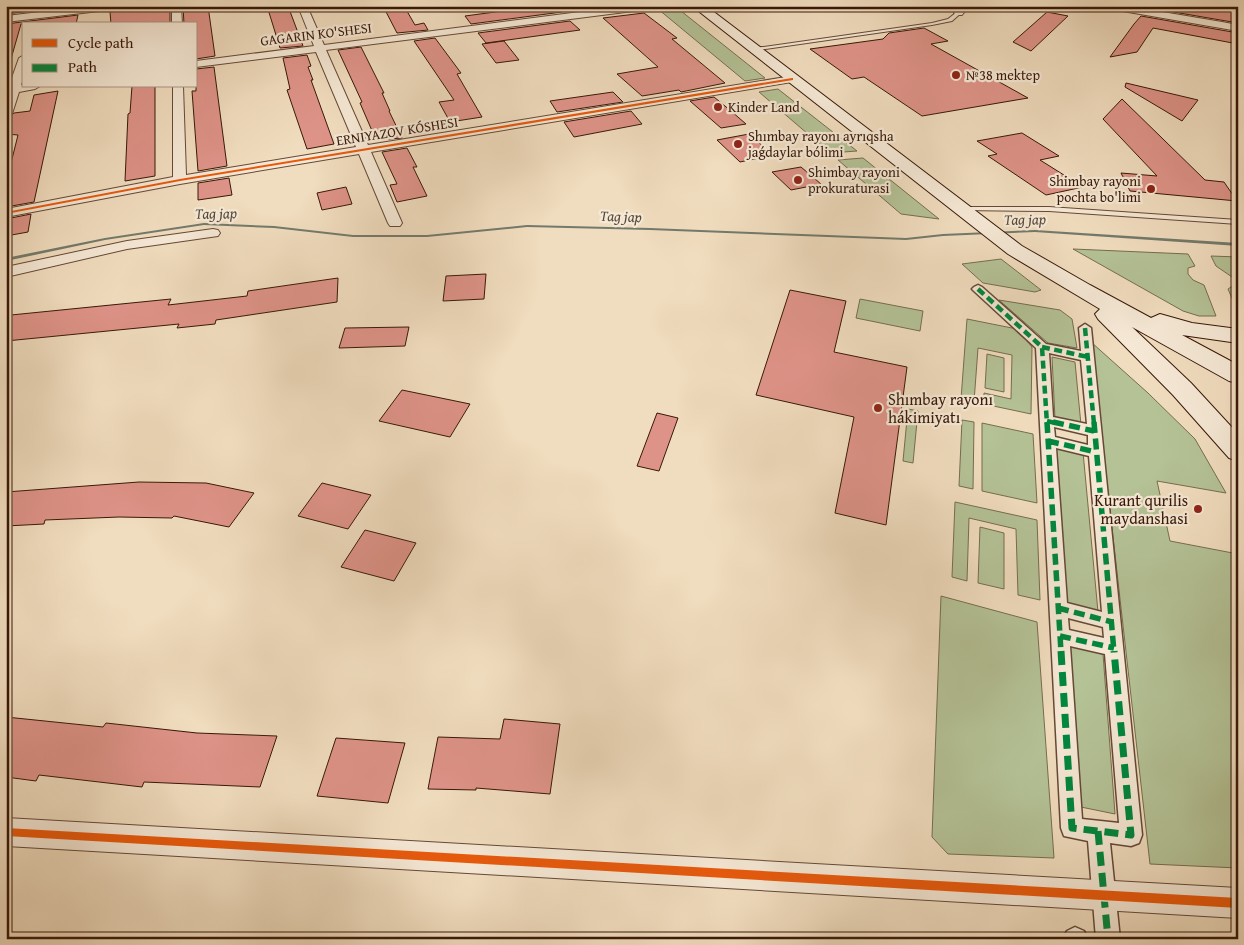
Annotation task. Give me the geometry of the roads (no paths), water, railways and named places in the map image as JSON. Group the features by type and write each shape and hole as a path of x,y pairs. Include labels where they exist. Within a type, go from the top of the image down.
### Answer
{"main road":[{"path":"698,6 1015,250 1082,290 1238,376"},
{"path":"1082,290 1156,320 1191,330 1238,336"},
{"path":"1082,290 1182,389 1238,451"}],"street":[{"path":"6,19 116,6"},
{"path":"176,6 176,22"},
{"path":"302,6 395,223"},
{"name":"GAGARIN KO'SHESI","path":"198,64 649,6"},
{"path":"1116,7 1238,28"},
{"path":"1174,18 1186,10"},
{"path":"6,114 10,90 22,63"},
{"name":"ERNIYAZOV KÓSHESI","path":"6,213 180,180 792,79"},
{"path":"10,90 22,88"},
{"path":"178,88 180,180"},
{"path":"6,272 127,245 213,233"},
{"path":"978,289 1042,347 1088,357"},
{"path":"1042,347 1072,828 1131,835 1085,328"},
{"path":"1047,421 1094,431"},
{"path":"1048,441 1096,452"},
{"path":"1058,608 1112,622"},
{"path":"1060,636 1114,648"},
{"path":"1098,831 1108,939"},
{"path":"6,832 1238,903"}],"lane":[{"path":"752,49 932,24 950,20 962,10"},
{"path":"963,209 1049,209 1238,222"}],"waterway":[{"name":"Tag jap","path":"6,260 105,239 204,224 274,227 353,236 427,236 527,226 906,239 943,235 1035,231 1238,245"}],"place":[{"name":"№38 mektep","path":"956,75"},
{"name":"Kinder Land","path":"718,107"},
{"name":"Shımbay rayonı ayrıqsha jaǵdaylar bólimi","path":"738,144"},
{"name":"Shimbay rayoni prokuraturasi","path":"798,180"},
{"name":"Shimbay rayoni pochta bo'limi","path":"1151,189"},
{"name":"Shımbay rayonı hákimiyatı","path":"878,408"},
{"name":"Kurant qurilis maydanshasi","path":"1198,509"}]}
